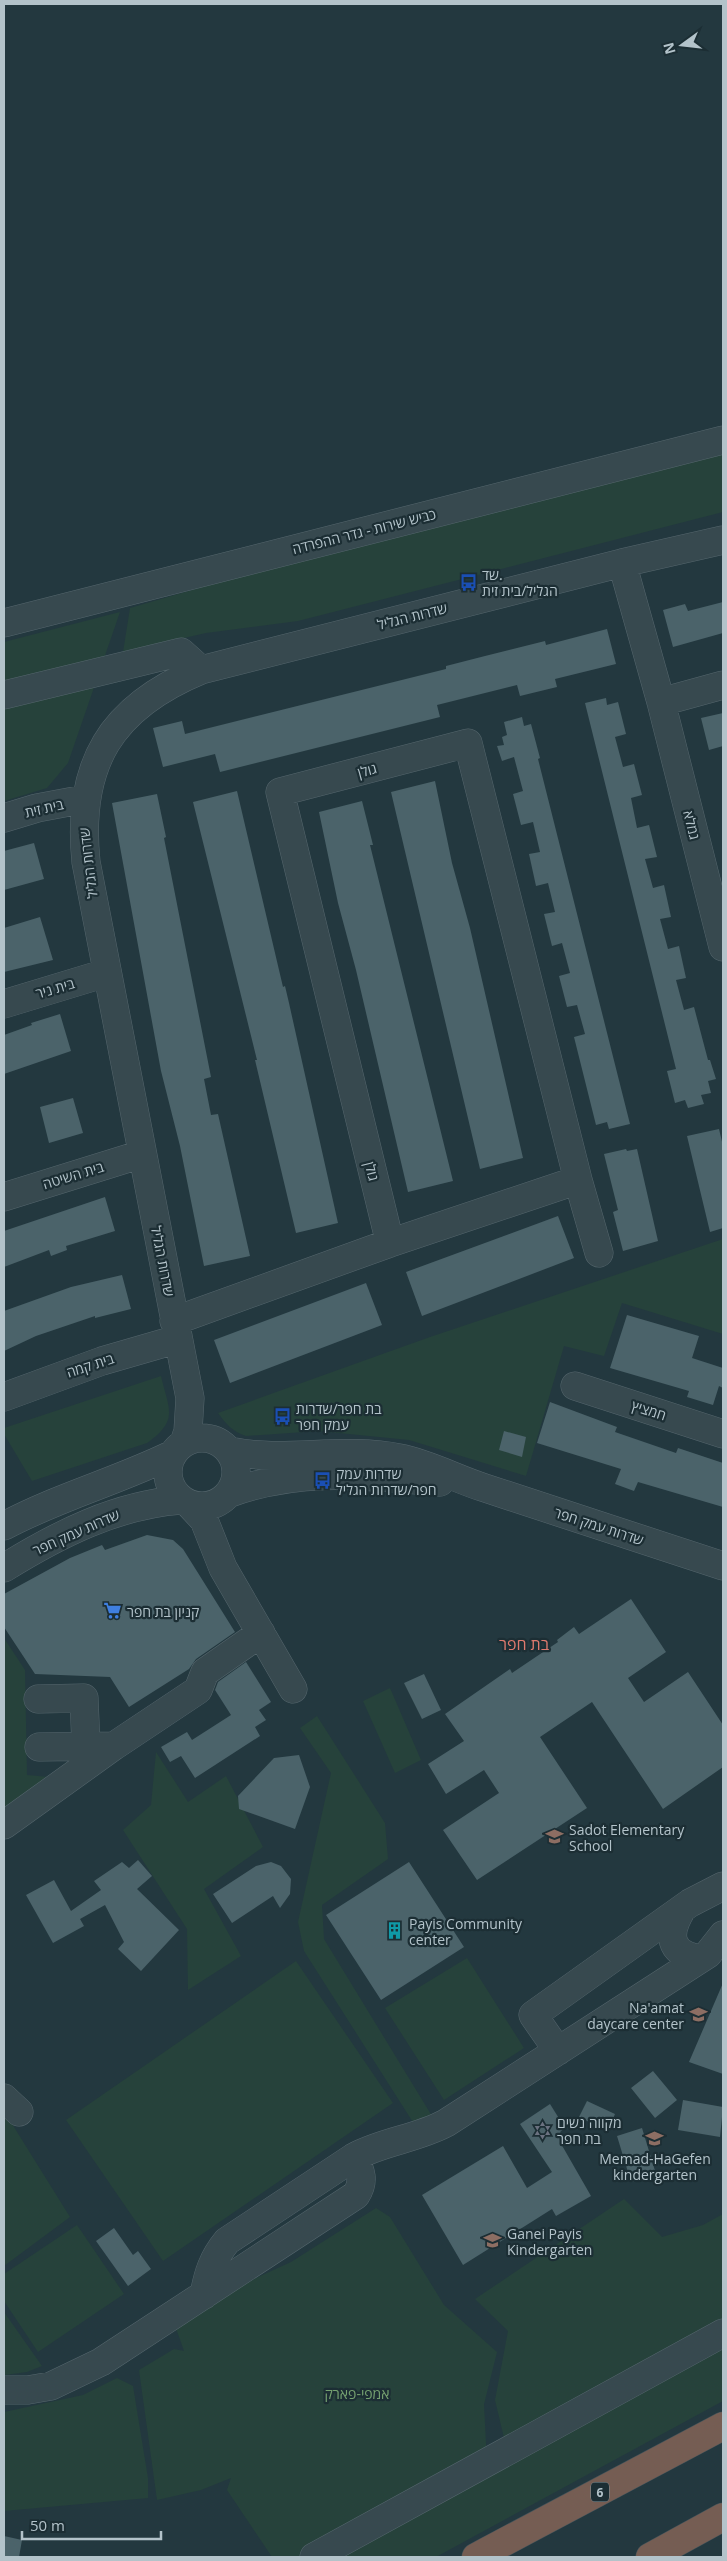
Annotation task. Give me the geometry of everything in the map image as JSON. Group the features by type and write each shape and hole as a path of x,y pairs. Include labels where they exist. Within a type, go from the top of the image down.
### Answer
{"highway":[{"name":"6","path":"476,2557 723,2426"},
{"path":"650,2557 723,2517"}],"street":[{"name":"כביש שירות - גדר ההפרדה","path":"4,623 723,440"},
{"name":"שדרות הגליל","path":"178,1448 188,1431 190,1398 106,973 86,862 83,830 85,799 93,768 105,745 122,721 144,700 175,681 201,670 622,563 723,540"},
{"name":"גמלא","path":"622,563 661,702 723,947"},
{"path":"4,695 181,652 201,670"},
{"path":"661,702 723,685"},
{"name":"גולן","path":"390,1244 280,792 468,743 578,1180 599,1253"},
{"name":"בית זית","path":"4,818 37,808 85,799"},
{"name":"בית ניר","path":"4,1004 106,973"},
{"name":"בית השיטה","path":"4,1197 142,1154"},
{"path":"176,1330 390,1244 578,1180"},
{"name":"בית קמה","path":"4,1397 102,1361 176,1330"},
{"name":"חמציץ","path":"575,1386 723,1434"},
{"name":"שדרות הגליל","path":"190,1398 220,1445"},
{"path":"7,1516 178,1448 200,1437 220,1445 236,1471 216,1519 214,1544"},
{"name":"שדרות עמק חפר","path":"220,1445 252,1455 381,1454 427,1465 476,1486 723,1566"},
{"path":"178,1448 168,1474 170,1484 204,1520 223,1568 293,1689"},
{"name":"שדרות עמק חפר","path":"228,1494 256,1483 308,1475 368,1476 476,1486"},
{"path":"186,1502 211,1505 228,1494"},
{"name":"שדרות עמק חפר","path":"4,1568 32,1550 103,1517 144,1505 186,1502"},
{"path":"4,1825 114,1746 198,1690 206,1672 261,1633"},
{"path":"38,1699 84,1698 86,1747"},
{"path":"39,1747 114,1746"},
{"path":"700,1959 682,1953 675,1947 672,1940 673,1930 708,1900"},
{"path":"558,2051 533,2015 708,1900"},
{"path":"4,2390 28,2390 51,2386 77,2375 122,2349 204,2294 209,2270 215,2255 227,2241 354,2156 372,2147 433,2130 708,1954 723,1935"},
{"path":"314,2557 723,2333"}],"green space":[{"path":"723,452 723,512 298,621 206,633 123,652 130,608 254,572"},
{"path":"120,612 68,763 47,788 4,801 4,642"},
{"path":"723,1239 723,1334 622,1303 604,1356 564,1346 526,1476 409,1440 319,1431 246,1436 230,1427 218,1413 430,1337"},
{"path":"161,1376 169,1406 168,1421 164,1428 147,1443 32,1481 4,1434 4,1428"},
{"path":"4,1638 25,1670 27,1775 49,1777 4,1809"},
{"path":"390,1688 421,1760 395,1773 363,1701"},
{"path":"317,1716 385,1823 388,1859 322,1905 324,1939 432,2116 416,2127 304,1951 298,1922 331,1773 300,1728"},
{"path":"156,1752 188,1802 226,1776 263,1847 204,1889 241,1956 188,1990 187,1929 123,1830 151,1805"},
{"path":"467,1958 524,2048 444,2100 385,2008"},
{"path":"296,1961 393,2103 163,2261 66,2120"},
{"path":"4,2111 70,2217 4,2266"},
{"path":"624,2199 662,2237 703,2225 723,2214 723,2323 505,2442 495,2400 508,2331 475,2299"},
{"name":"אמפי-פארק","path":"376,2208 390,2217 444,2305 497,2352 484,2404 487,2463 723,2334 723,2401 436,2557 272,2557 227,2490 231,2478 201,2490 157,2500 139,2370 174,2349 184,2351 172,2317 291,2262"},
{"path":"77,2225 124,2294 38,2352 4,2301 4,2274"},
{"path":"4,2312 42,2366 27,2372 4,2375"},
{"path":"117,2378 133,2386 148,2478 148,2498 4,2511 4,2412 83,2395"}],"building":[{"path":"723,602 723,633 673,647 663,610 685,604 688,611"},
{"path":"607,629 616,664 555,679 557,687 520,696 517,685 437,705 440,717 220,772 215,754 163,767 153,728 182,721 185,734 446,669 446,666 545,641 546,645"},
{"path":"606,698 607,705 618,702 626,734 615,737 623,767 634,764 642,795 631,798 637,828 649,825 657,857 645,859 653,888 664,885 671,917 660,919 668,949 679,946 686,978 676,980 684,1010 694,1007 708,1060 710,1060 716,1079 708,1081 711,1093 701,1095 704,1104 688,1108 685,1100 675,1103 667,1071 676,1069 585,703"},
{"path":"723,713 723,746 709,750 701,718"},
{"path":"522,717 524,726 531,724 540,758 538,759 630,1124 609,1129 607,1122 596,1125 574,1037 585,1034 577,1005 567,1007 559,976 570,973 562,943 552,946 544,914 555,912 548,883 536,886 529,854 540,852 533,822 521,825 513,794 523,791 514,757 502,761 497,746 504,745 502,737 507,735 504,722"},
{"path":"435,781 452,863 470,928 523,1158 480,1169 391,792"},
{"path":"237,791 283,987 285,986 289,1003 338,1223 296,1233 255,1060 257,1060 193,802"},
{"path":"157,794 211,1077 204,1079 211,1115 218,1114 250,1256 204,1266 180,1146 161,1071 112,803"},
{"path":"362,801 373,845 370,845 453,1181 408,1192 356,970 338,903 319,812"},
{"path":"34,843 44,879 4,890 4,851"},
{"path":"40,917 53,960 4,972 4,928"},
{"path":"60,1014 71,1051 4,1074 4,1035 32,1025 31,1023"},
{"path":"73,1098 83,1133 49,1143 40,1107"},
{"path":"719,1129 723,1146 723,1228 710,1232 687,1136"},
{"path":"626,1149 627,1151 637,1149 658,1241 623,1251 613,1212 618,1210 604,1154"},
{"path":"105,1197 115,1231 66,1246 67,1250 51,1256 49,1250 4,1267 4,1231"},
{"path":"558,1216 574,1258 422,1316 406,1272"},
{"path":"122,1275 131,1309 95,1318 95,1316 36,1336 4,1351 4,1311 71,1287"},
{"path":"366,1283 382,1325 230,1383 214,1340"},
{"path":"627,1315 699,1336 692,1358 723,1368 723,1388 719,1386 713,1405 687,1397 689,1391 610,1368"},
{"path":"550,1402 617,1427 615,1432 676,1453 678,1448 723,1463 723,1507 638,1482 634,1491 615,1484 621,1469 537,1443"},
{"path":"504,1431 526,1437 522,1457 499,1450"},
{"name":"קניון בת חפר","path":"147,1535 173,1540 183,1549 235,1632 196,1659 189,1669 129,1707 110,1677 35,1674 4,1627 4,1594 70,1558 102,1545 105,1550"},
{"path":"631,1599 666,1652 628,1678 644,1702 688,1672 723,1725 723,1767 663,1809 592,1702 540,1737 587,1808 477,1880 443,1830 499,1793 484,1770 446,1794 428,1764 464,1741 445,1714 510,1669 512,1673 558,1642 557,1640 574,1627 579,1634"},
{"path":"246,1662 271,1702 259,1710 266,1720 255,1727 260,1736 195,1778 181,1756 170,1762 161,1747 187,1732 192,1740 231,1715 215,1690 218,1682"},
{"path":"424,1674 441,1710 422,1719 404,1683"},
{"path":"299,1755 310,1787 295,1829 239,1809 238,1796 274,1758"},
{"path":"138,1860 152,1876 137,1889 179,1930 141,1971 118,1949 124,1942 105,1905 80,1919 84,1926 53,1943 26,1895 54,1880 71,1911 101,1890 94,1881 122,1862 129,1868"},
{"path":"271,1862 281,1866 291,1879 290,1894 280,1908 273,1896 232,1923 213,1894 256,1866"},
{"name":"Payis Community center","path":"409,1862 464,1947 381,2000 326,1915"},
{"path":"723,1983 723,2074 689,2062"},
{"path":"653,2071 677,2100 655,2118 631,2088"},
{"path":"683,2100 723,2107 720,2137 678,2130"},
{"path":"587,2101 615,2114 608,2131 579,2117"},
{"name":"Ganei Payis Kindergarten","path":"550,2104 565,2128 560,2132 565,2139 560,2142 591,2196 556,2216 552,2209 463,2265 422,2195 503,2146 527,2188 552,2172 520,2124"},
{"path":"642,2128 656,2174 631,2182 617,2136"},
{"path":"114,2228 133,2255 138,2251 151,2269 128,2286 96,2241"},
{"path":"4,2536 22,2540 19,2557 4,2557"}],"place":[{"name":"שד. הגליל/בית זית","path":"468,582"},
{"name":"בת חפר/שדרות עמק חפר","path":"282,1416"},
{"name":"שדרות עמק חפר/שדרות הגליל","path":"322,1481"},
{"name":"קניון בת חפר","path":"113,1611"},
{"name":"Sadot Elementary School","path":"555,1837"},
{"name":"Payis Community center","path":"395,1931"},
{"name":"Na'amat daycare center","path":"698,2015"},
{"name":"מקווה נשים בת חפר","path":"543,2130"},
{"name":"Memad-HaGefen kindergarten","path":"655,2138"},
{"name":"Ganei Payis Kindergarten","path":"493,2241"}],"district":[{"name":"בת חפר","path":"524,1644"}]}
